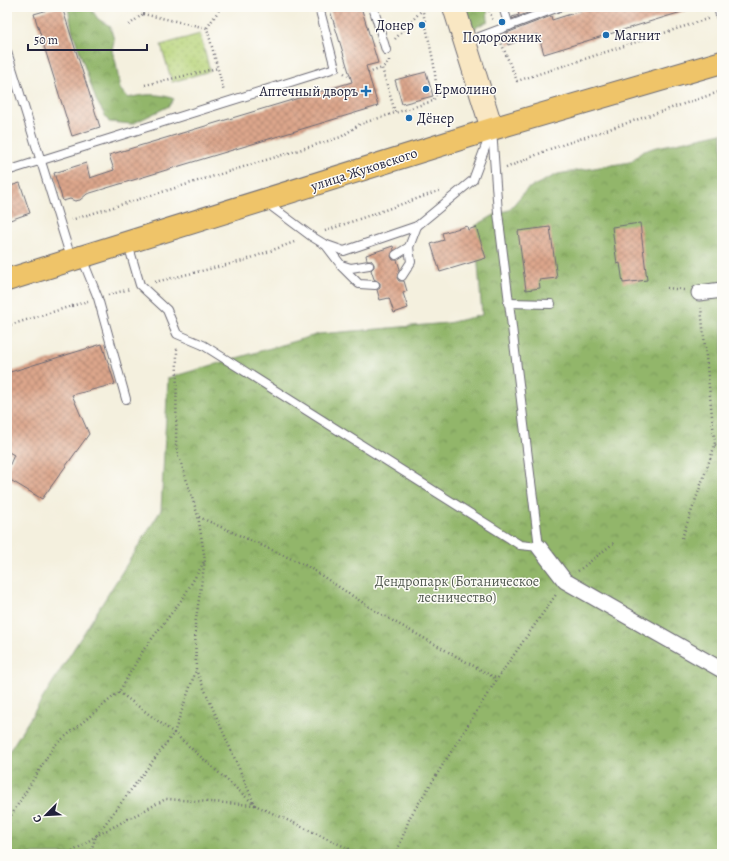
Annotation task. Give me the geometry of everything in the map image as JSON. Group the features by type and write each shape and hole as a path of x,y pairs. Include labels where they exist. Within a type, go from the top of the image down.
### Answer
{"main road":[{"name":"улица Жуковского","path":"7,280 265,201 492,129 722,62"}],"street":[{"path":"454,7 492,129"},
{"path":"699,293 722,290"},
{"path":"539,547 565,581 722,670"}],"lane":[{"path":"7,171 335,68 320,7"},
{"path":"373,7 386,50"},
{"path":"503,7 509,26"},
{"path":"466,42 559,7"},
{"path":"7,52 61,223 77,259 98,298 126,399"},
{"path":"128,243 140,286 167,310 177,334 203,345 520,545 539,547 508,303 492,129"},
{"path":"265,201 311,236 324,244 344,251 418,226 473,180 492,129"},
{"path":"402,276 411,262 409,247 418,226"},
{"path":"324,244 341,266 359,284 376,285"},
{"path":"396,255 409,247"},
{"path":"341,266 351,268 369,265"},
{"path":"508,303 551,304"},
{"path":"513,341 522,336"}],"path":[{"path":"141,7 143,14"},
{"path":"221,7 207,28 226,101"},
{"path":"488,7 517,81 720,15"},
{"path":"368,73 382,68 389,62 386,50 423,8"},
{"path":"61,223 340,137 360,124 433,101 437,93 434,65 423,8"},
{"path":"129,25 143,14"},
{"path":"143,14 207,28"},
{"path":"145,85 218,68"},
{"path":"382,68 395,112"},
{"path":"495,173 550,149 722,91"},
{"path":"7,326 140,286 244,261 446,189"},
{"path":"682,538 715,444 699,293"},
{"path":"90,854 96,836 174,733 196,670 195,625 205,560 198,516 176,447 177,334"},
{"path":"715,444 722,450"},
{"path":"198,516 307,566 377,612 497,679"},
{"path":"396,854 410,817 497,679 565,581 615,542"},
{"path":"7,822 54,746 120,692 144,649 183,598 205,560"},
{"path":"196,670 255,805"},
{"path":"120,692 174,733 255,805 360,854"},
{"path":"69,854 96,836 166,799 255,805"}],"green space":[{"path":"68,7 90,7 98,19 110,26 114,40 112,51 116,63 120,89 128,98 145,95 169,97 174,99 169,106 132,124 109,122 96,100 72,30"},
{"path":"464,7 487,7 488,21 473,29"},
{"path":"200,34 210,71 172,82 161,45"},
{"name":"Дендропарк (Ботаническое лесничество)","path":"722,133 722,854 7,854 7,755 161,510 168,378 319,334 448,323 482,315 475,226 498,213 509,210 527,189 558,174 630,162 642,152 653,148"}],"building":[{"path":"62,7 100,127 72,136 34,14"},
{"path":"329,7 361,7 378,63 366,66 378,106 87,194 80,200 75,201 70,199 63,201 54,173 86,163 90,178 114,170 109,155 352,82"},
{"path":"517,7 543,7 512,19 512,17 519,15"},
{"path":"593,7 688,7 688,10 544,54 538,34 508,45 504,34 551,16 552,20"},
{"path":"426,72 433,96 402,104 395,80"},
{"path":"20,183 30,213 7,221 7,187"},
{"path":"640,223 647,280 623,283 620,263 617,264 612,227"},
{"path":"467,226 468,230 476,227 486,258 440,272 431,244 444,240 442,233"},
{"path":"550,227 557,278 539,280 540,288 526,290 518,231"},
{"path":"393,246 394,250 391,256 393,260 397,260 400,269 397,278 399,281 404,281 407,291 403,293 408,308 394,313 389,298 380,300 377,290 380,288 380,283 374,279 371,270 374,267 374,264 371,260 367,260 366,255"},
{"path":"102,344 115,384 72,395 89,434 42,499 7,478 7,471 14,455 7,451 7,373"}],"place":[{"name":"Подорожник","path":"502,22"},
{"name":"Донер","path":"422,25"},
{"name":"Магнит","path":"606,35"},
{"name":"Ермолино","path":"426,89"},
{"name":"Аптечный дворъ","path":"366,91"},
{"name":"Дёнер","path":"409,118"}]}
